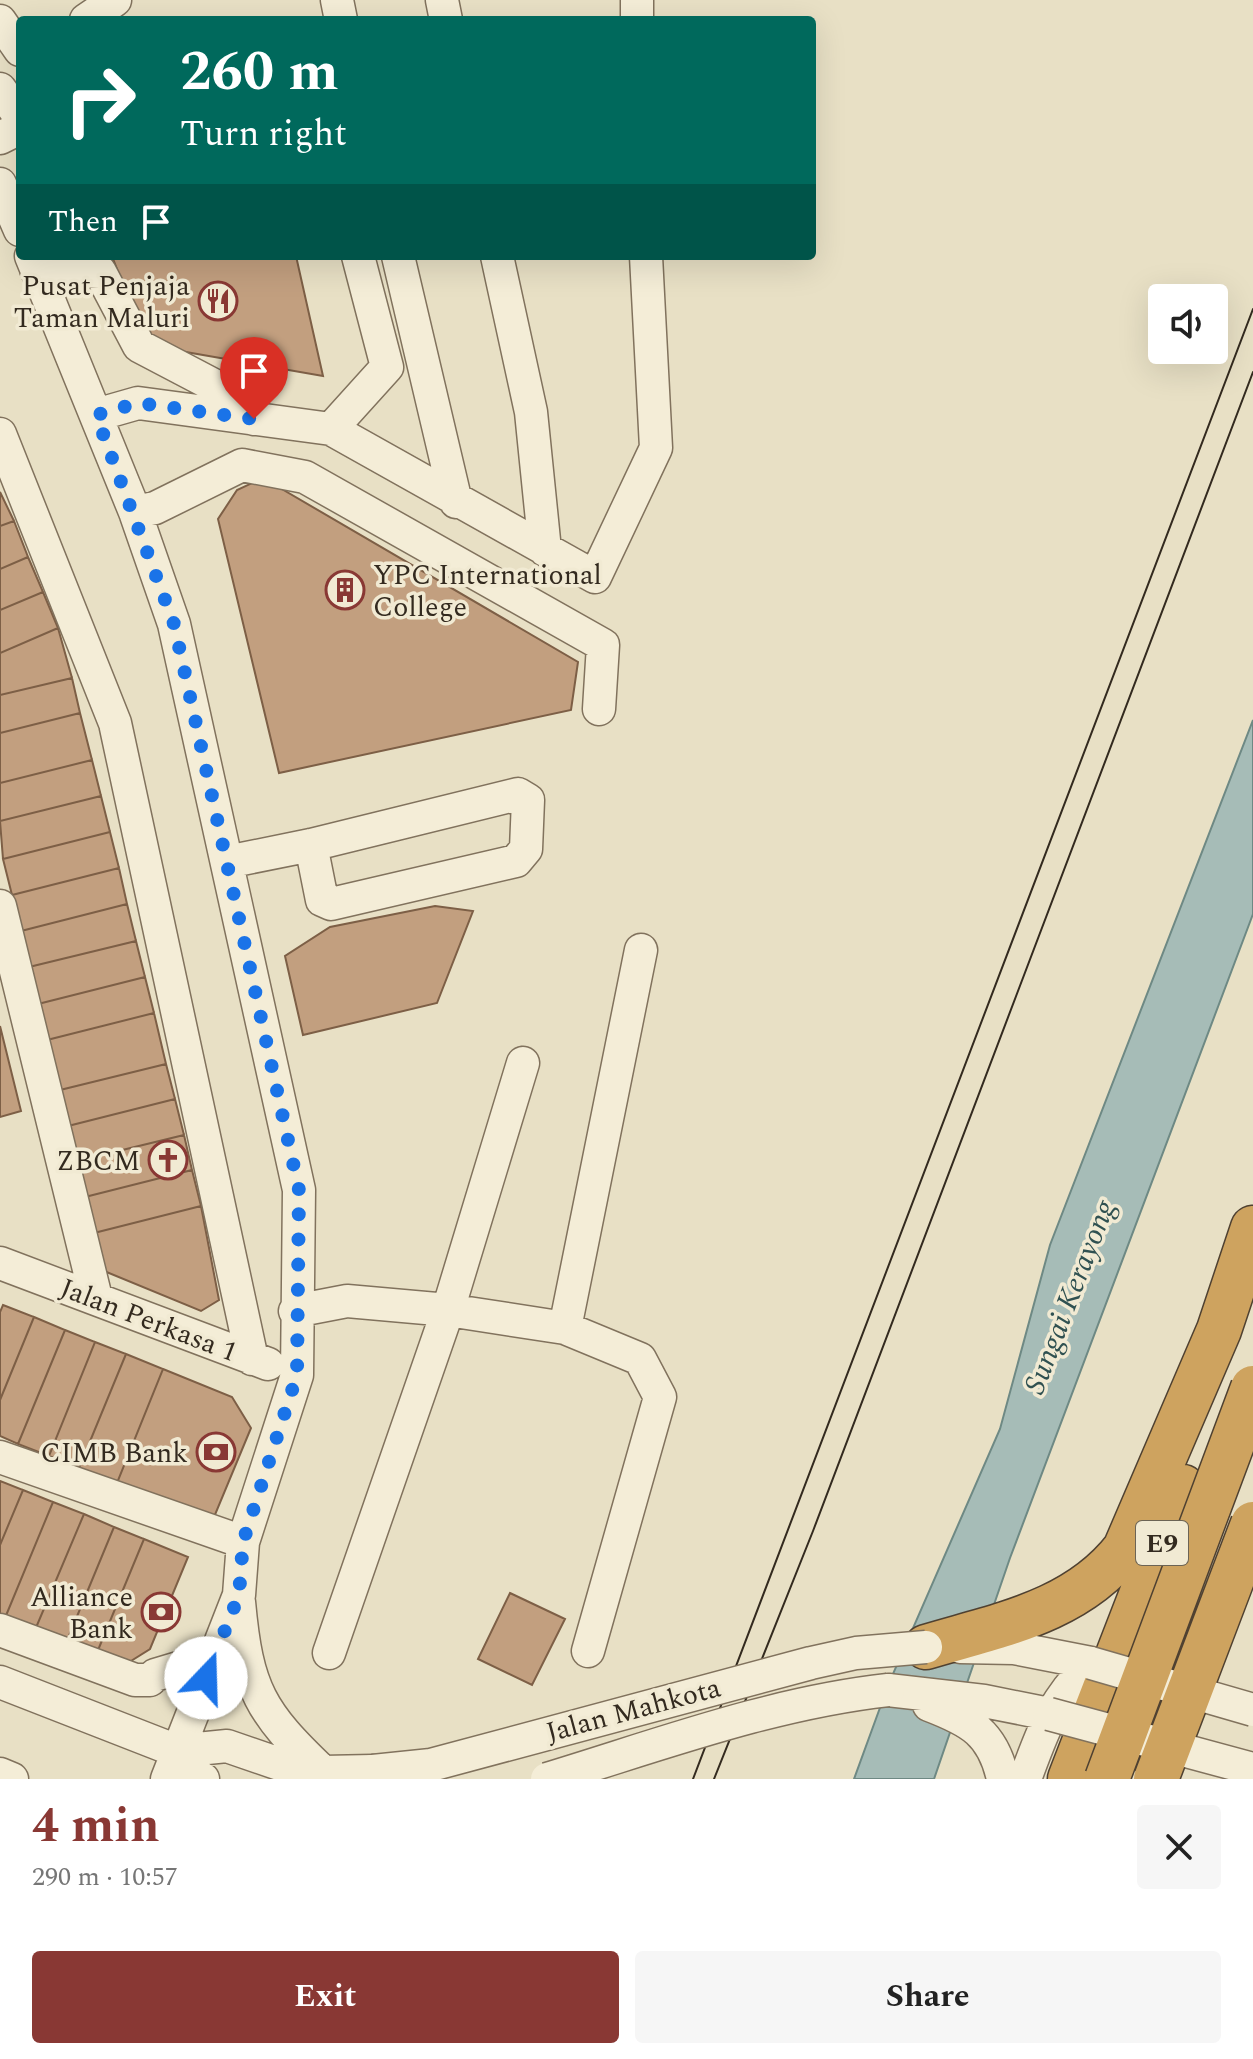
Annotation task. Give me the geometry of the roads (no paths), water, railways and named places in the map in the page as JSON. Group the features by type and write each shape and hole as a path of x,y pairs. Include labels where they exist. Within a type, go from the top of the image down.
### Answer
{"highway":[{"path":"926,1647 1053,1606 1079,1594 1107,1573 1125,1549 1236,1318 1253,1228"},
{"name":"E9","path":"1070,1779 1236,1318"},
{"name":"E9","path":"1107,1779 1253,1388"},
{"name":"E9","path":"1141,1779 1253,1501"},
{"path":"1156,1779 1253,1524"}],"street":[{"path":"92,16 115,0"},
{"path":"0,21 16,44"},
{"path":"0,89 16,111"},
{"path":"9,191 16,216"},
{"path":"331,429 387,367 359,260"},
{"path":"399,260 456,502"},
{"path":"498,260 531,412 545,550"},
{"path":"96,415 138,403 331,429 456,502 595,577 656,448 646,260"},
{"path":"33,262 100,272 139,346 138,403"},
{"path":"33,262 135,512 174,624 299,1190 295,1311 297,1375 243,1542 239,1595 244,1658 253,1689 281,1732 323,1772"},
{"path":"139,346 240,399 254,419"},
{"path":"3,448 115,723 252,1359"},
{"path":"135,512 155,508 242,465 305,477 603,645 599,709"},
{"path":"227,862 311,845 518,794 528,800 526,849 516,861 331,904 322,900 311,845"},
{"path":"0,906 96,1298"},
{"path":"565,1328 641,950"},
{"path":"329,1653 448,1310 523,1063"},
{"name":"Jalan Perkasa 1","path":"0,1263 297,1375"},
{"path":"295,1311 347,1301 448,1310 565,1328 640,1359 660,1397 588,1651"},
{"path":"0,1457 243,1542"},
{"path":"149,1779 172,1765 239,1595"},
{"path":"0,1630 135,1680 150,1680 155,1675 215,1657"},
{"name":"Jalan Mahkota","path":"172,1765 227,1746 288,1767 323,1772 431,1765 811,1663 856,1653 926,1647 1014,1648 1091,1663 1253,1710"},
{"path":"1025,1779 1049,1714 1068,1686 1091,1663"},
{"name":"Jalan Mahkota","path":"0,1682 203,1779"},
{"path":"888,1690 961,1717 988,1739 997,1753 1003,1779"},
{"name":"Jalan Mahkota","path":"547,1779 761,1714 812,1701 888,1690 984,1701 1049,1714 1253,1769"},
{"path":"0,1774 12,1779"}],"water":[{"name":"Sungai Kerayong","path":"1253,720 1253,914 1010,1558 934,1779 854,1779 889,1683 1000,1429 1050,1245"}],"tram line":[{"path":"693,1779 1253,309"},
{"path":"714,1779 813,1531 1253,372"}],"place":[{"name":"Pusat Penjaja Taman Maluri","path":"218,301"},
{"name":"YPC International College","path":"345,590"},
{"name":"ZBCM","path":"168,1160"},
{"name":"CIMB Bank","path":"216,1452"},
{"name":"Alliance Bank","path":"161,1612"}]}
